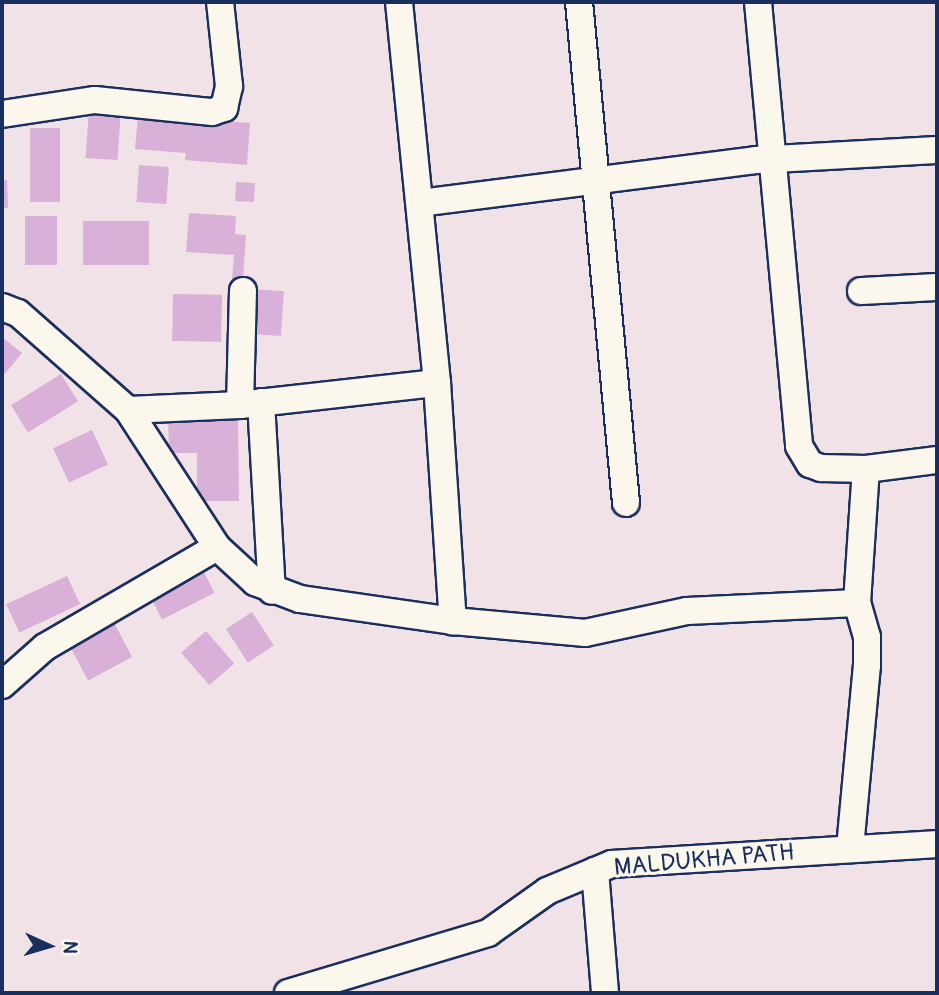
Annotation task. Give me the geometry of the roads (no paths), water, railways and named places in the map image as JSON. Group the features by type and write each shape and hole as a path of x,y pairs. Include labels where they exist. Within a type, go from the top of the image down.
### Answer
{"street":[{"path":"2,114 95,100 212,112 224,108 229,86 220,2"},
{"path":"399,2 437,383 453,621"},
{"path":"579,2 593,183 626,503"},
{"path":"758,2 799,446 810,464 866,469 937,460"},
{"path":"420,203 773,159 937,150"},
{"path":"861,292 937,287"},
{"path":"243,291 250,404 272,591"},
{"path":"2,307 18,313 128,410 218,547 255,582 272,591 453,621 585,633 687,611 857,603"},
{"path":"128,410 250,404 437,383"},
{"path":"850,848 867,666 867,637 857,603 866,469"},
{"path":"2,685 45,647 218,547"},
{"name":"MALDUKHA PATH","path":"288,993 488,933 547,891 612,864 937,844"},
{"path":"595,871 605,993"}]}
